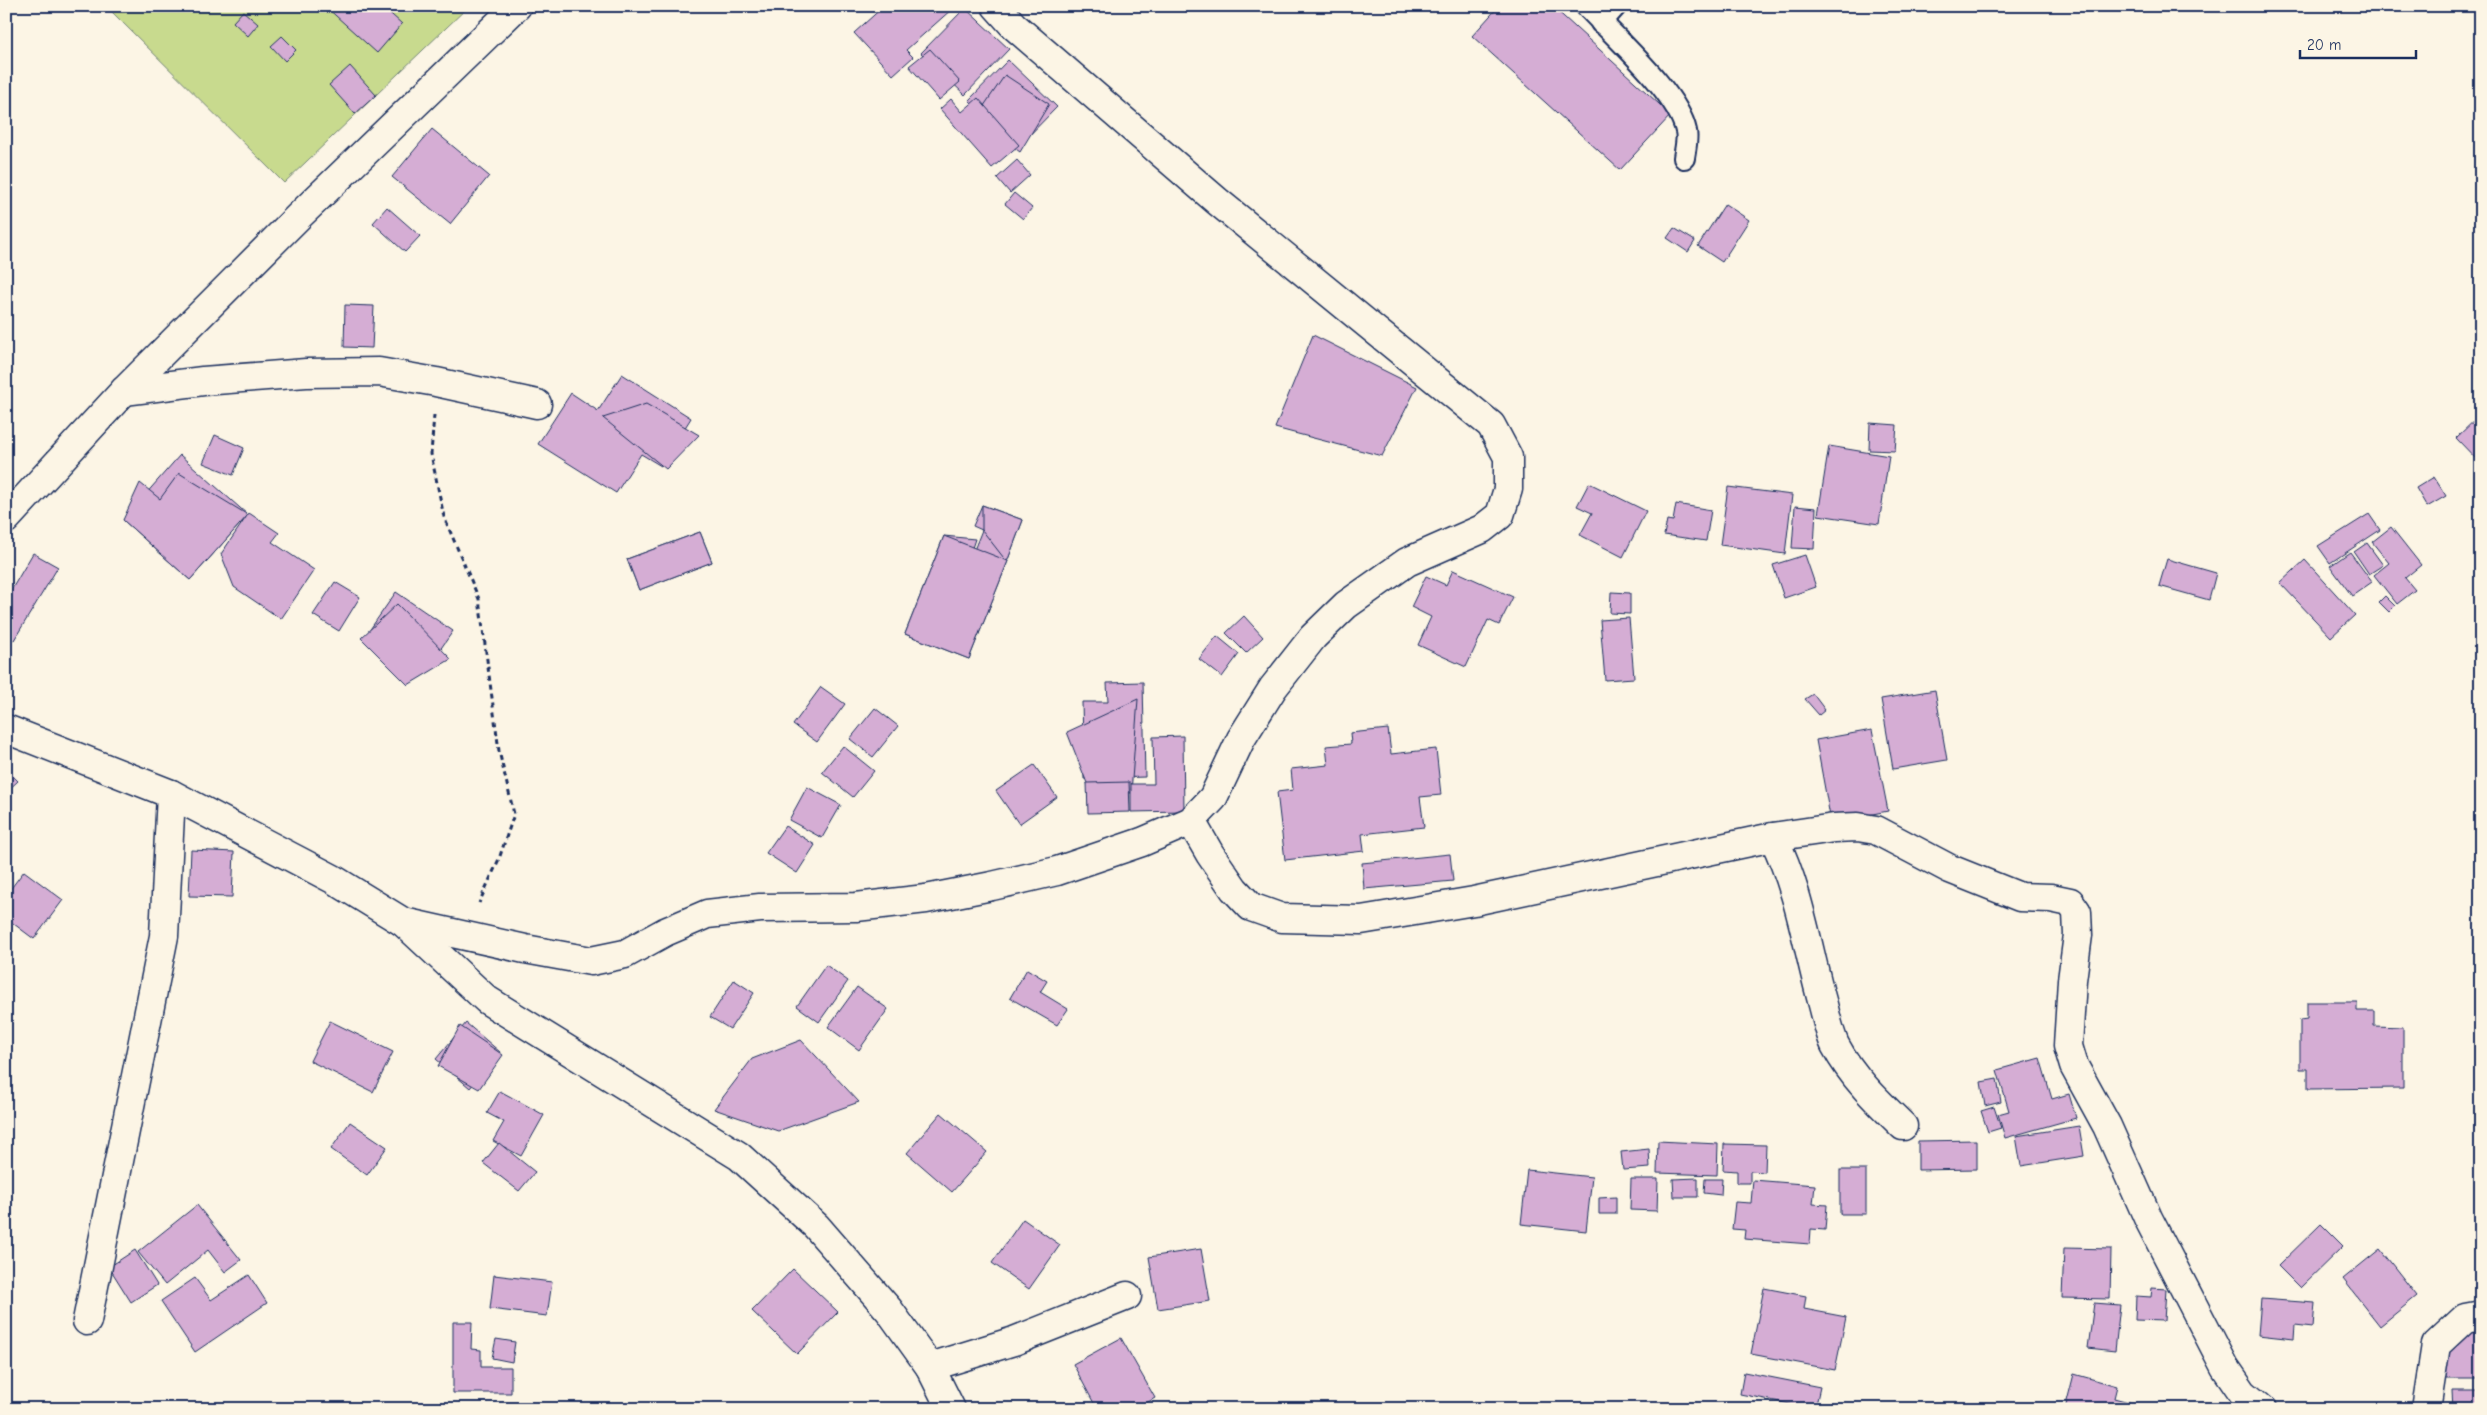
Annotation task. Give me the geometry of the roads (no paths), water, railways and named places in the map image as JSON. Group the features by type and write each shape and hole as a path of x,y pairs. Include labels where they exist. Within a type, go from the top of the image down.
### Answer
{"street":[{"path":"403,922 525,949 591,961 625,954 665,932 707,914 760,908 856,907 926,899 1058,871 1142,842 1191,821 1213,798 1241,739 1273,688 1313,637 1346,605 1407,562 1482,528 1500,515 1508,489 1508,457 1490,426 1217,201 1014,26 996,6"},
{"path":"6,519 124,391 508,11"},
{"path":"124,391 203,381 306,373 379,372 436,382 537,404"},
{"path":"6,729 171,794 334,879 403,922 487,1000 739,1156 816,1226 889,1310 930,1367 951,1409"},
{"path":"86,1321 164,936 171,794"},
{"path":"1191,821 1229,882 1251,907 1282,918 1361,920 1420,910 1773,837 1834,828 1858,827 1876,830 1950,869 2020,897 2052,898 2070,902 2077,912 2078,935 2072,980 2068,1046 2074,1066 2107,1126 2148,1218 2225,1367 2243,1393 2262,1409"},
{"path":"1773,837 1786,863 1797,899 1812,966 1834,1044 1863,1088 1903,1126"},
{"path":"930,1367 1014,1341 1127,1296"},
{"path":"2426,1409 2436,1345 2465,1318 2481,1315"}],"lane":[{"path":"1586,6 1633,54 1676,106 1687,132 1684,158"},
{"path":"1601,23 1616,6"}]}
